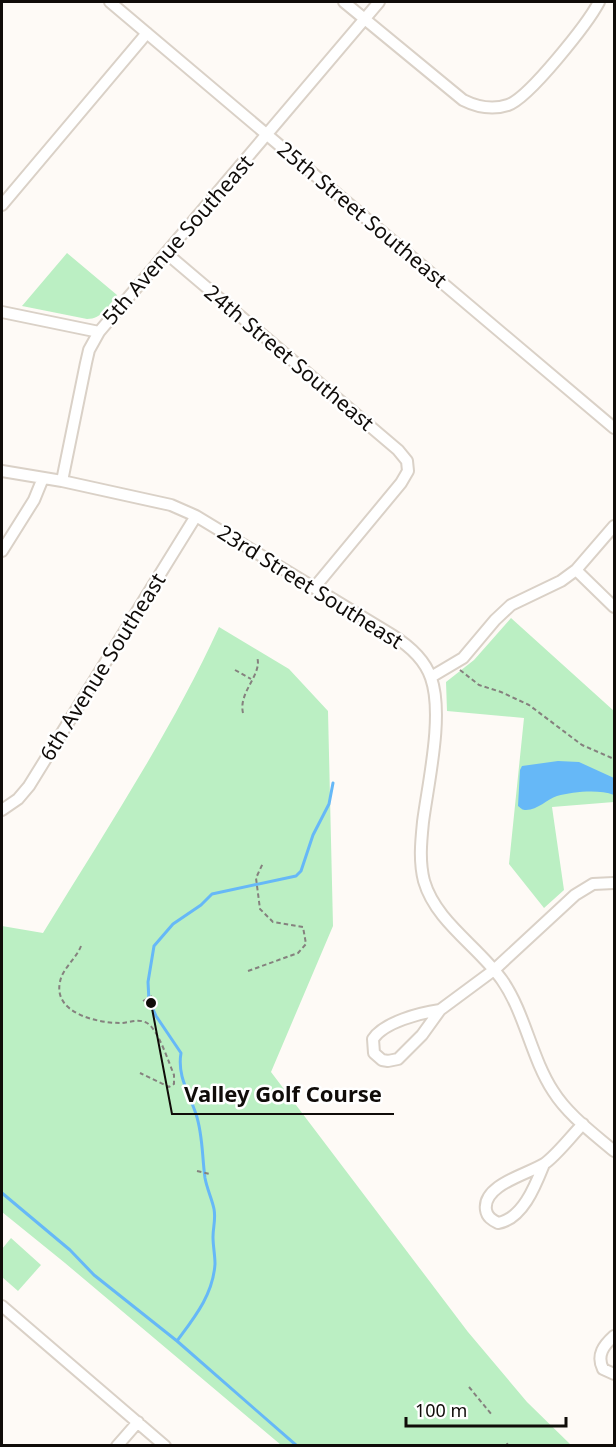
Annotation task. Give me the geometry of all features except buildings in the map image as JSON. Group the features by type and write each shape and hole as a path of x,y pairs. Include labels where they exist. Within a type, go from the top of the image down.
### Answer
{"street":[{"name":"25th Street Southeast","path":"110,2 615,428"},
{"path":"344,2 463,100 476,106 500,107 509,105 523,96 586,23 599,2"},
{"name":"5th Avenue Southeast","path":"62,481 89,350 99,332 379,2"},
{"path":"2,205 147,33"},
{"name":"24th Street Southeast","path":"166,253 398,450 408,465 408,471 401,483 314,588"},
{"path":"2,312 80,326 99,332"},
{"name":"23rd Street Southeast","path":"2,471 62,481 171,505 196,516 405,644 418,657 431,677 436,713 421,839 423,874 429,895 436,907 494,970 511,995 554,1092 583,1124 615,1151"},
{"path":"2,551 34,500 43,478"},
{"name":"6th Avenue Southeast","path":"2,810 18,799 29,786 196,516"},
{"path":"431,677 454,664 470,651 511,605 561,582 576,570 615,526"},
{"path":"576,570 615,607"},
{"path":"440,1010 418,1015 380,1031 373,1040 374,1053 382,1060 398,1059 422,1035 440,1010 494,970 575,895 593,884 612,883"},
{"path":"544,1164 519,1175 491,1193 486,1202 489,1217 498,1222 506,1221 514,1216 530,1193 544,1164 583,1124"},
{"path":"2,1306 165,1446"},
{"path":"615,1336 604,1346 600,1359 603,1369 615,1374"},
{"path":"117,1446 138,1422"}],"path":[{"path":"243,713 241,700 258,665 257,657"},
{"path":"454,664 479,685 529,705 582,745 615,759"},
{"path":"235,670 252,679"},
{"path":"248,971 298,953 306,944 303,927 273,922 260,909 256,878 262,862"},
{"path":"81,946 62,976 59,984 60,993 69,1008 77,1014 111,1023 145,1022 153,1028 174,1075 174,1084 169,1087 140,1073"},
{"path":"143,1001 152,996"},
{"path":"196,1172 210,1174"},
{"path":"469,1387 492,1415"}],"green space":[{"path":"67,253 117,295 105,311 97,317 87,319 22,306"},
{"path":"511,618 614,711 614,802 552,807 564,890 544,908 509,864 524,718 447,711 446,682 474,660"},
{"path":"219,627 289,669 328,711 333,926 271,1072 468,1332 527,1402 571,1445 281,1445 2,1212 2,926 43,933 158,744"},
{"path":"11,1238 41,1265 18,1291 2,1277 2,1249"}],"water":[{"path":"558,761 579,762 614,778 614,795 601,792 578,792 557,796 530,810 524,810 518,806 522,766"}],"waterway":[{"path":"177,1341 202,1306 211,1286 215,1264 213,1237 215,1213 205,1178 198,1122 182,1077 181,1053 156,1016 149,1001 148,982 154,946 173,924 201,905 212,894 296,876 301,871 313,835 329,804 333,783"},
{"path":"2,1193 70,1250 94,1275 177,1341 297,1446"}],"place":[{"name":"Valley Golf Course","path":"151,1003"}]}
